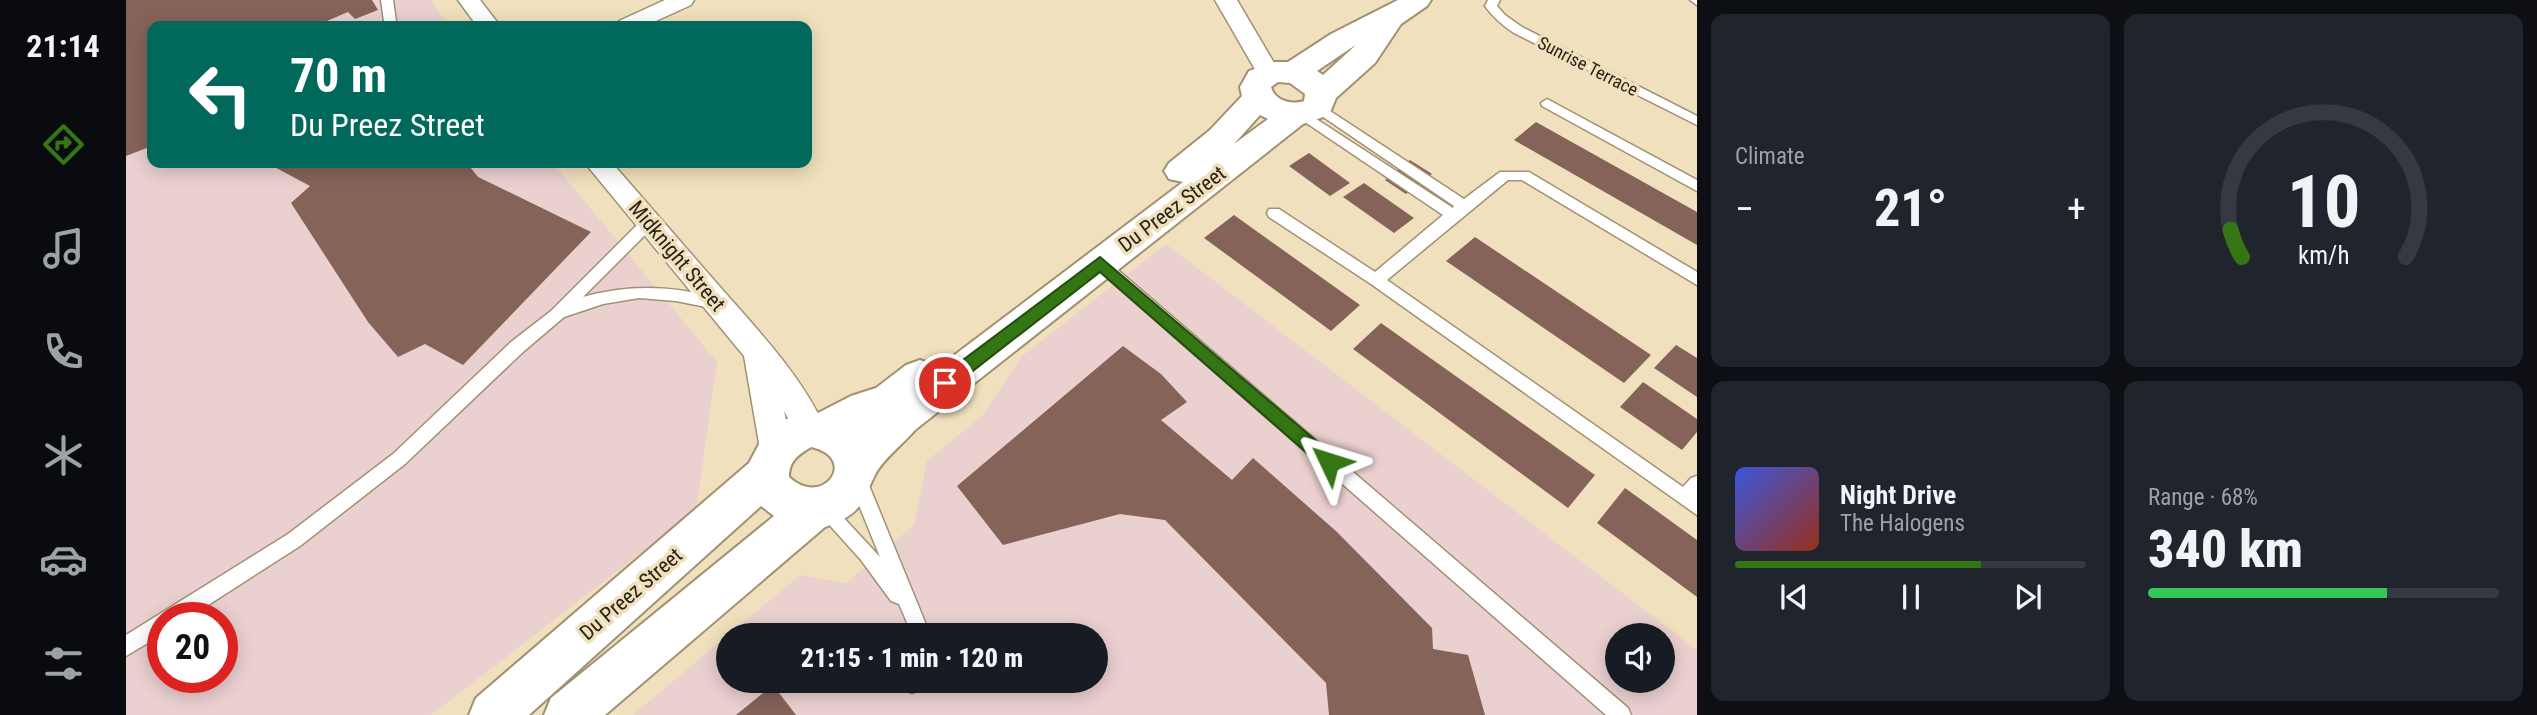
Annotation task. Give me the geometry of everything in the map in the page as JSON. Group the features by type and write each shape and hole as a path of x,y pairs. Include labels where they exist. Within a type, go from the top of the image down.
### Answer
{"street":[{"path":"469,0 485,21"},
{"path":"637,21 683,0"},
{"path":"1226,0 1273,81 1273,110 1309,108 1312,81 1273,81"},
{"name":"Du Preez Street","path":"494,715 795,445 865,408 887,402 995,320 1221,138 1273,81 1341,41 1406,8"},
{"name":"Du Preez Street","path":"857,470 901,418 1100,263 1309,108 1364,56 1406,8"},
{"name":"Midknight Street","path":"602,168 756,349 795,445"},
{"path":"568,715 819,508 844,496 857,470 854,452 847,442 795,445 771,485 778,496 801,509 819,508"}],"lane":[{"path":"387,0 390,21"},
{"name":"Sunrise Terrace","path":"1494,0 1491,6 1501,18 1518,30 1697,121"},
{"path":"1547,103 1697,186"},
{"path":"1309,108 1458,211"},
{"path":"1376,281 1505,175 1524,175 1697,279"},
{"path":"1274,213 1376,281 1691,502 1697,484"},
{"path":"196,602 294,540 353,497 405,454 555,315 648,223"},
{"path":"1100,263 1621,715"},
{"path":"555,315 578,305 630,291 679,293 716,303"},
{"path":"857,470 916,623"},
{"path":"819,508 867,554 911,611"},
{"path":"126,646 147,633"}],"shaded area":[{"path":"126,0 431,0 446,21 147,21 147,168 557,168 717,362 696,510 431,715 126,715"},
{"path":"1166,244 1662,623 1605,623 1605,693 1675,693 1675,633 1697,650 1697,715 633,715 716,645 716,693 1108,693 1108,623 742,623 800,575 846,583 914,525 927,461 982,416 1022,356"}],"building":[{"path":"126,0 372,0 378,10 355,19 348,12 327,21 147,21 147,148 126,156"},
{"path":"1536,122 1697,212 1697,245 1514,140"},
{"path":"1309,153 1350,183 1330,196 1289,166"},
{"path":"1410,160 1432,174 1406,194 1385,180"},
{"path":"276,168 471,168 478,177 591,232 463,365 425,344 398,357 368,322 291,203 310,186"},
{"path":"1364,183 1414,218 1394,233 1343,197"},
{"path":"1234,215 1360,305 1331,331 1204,238"},
{"path":"1475,237 1651,355 1624,383 1446,261"},
{"path":"1381,323 1595,475 1568,508 1353,349"},
{"path":"1676,345 1697,358 1697,397 1654,368"},
{"path":"1123,346 1161,374 1187,402 1161,420 1232,480 1253,458 1337,532 1432,628 1433,649 1468,655 1485,715 1329,715 1326,683 1165,520 1120,514 1003,545 957,486"},
{"path":"1643,382 1697,419 1697,432 1682,450 1620,407"},
{"path":"1625,488 1697,540 1697,597 1597,523"},
{"path":"763,693 779,693 796,715 736,715"}],"route":[{"path":"945,383 1100,263 1329,462"}]}
